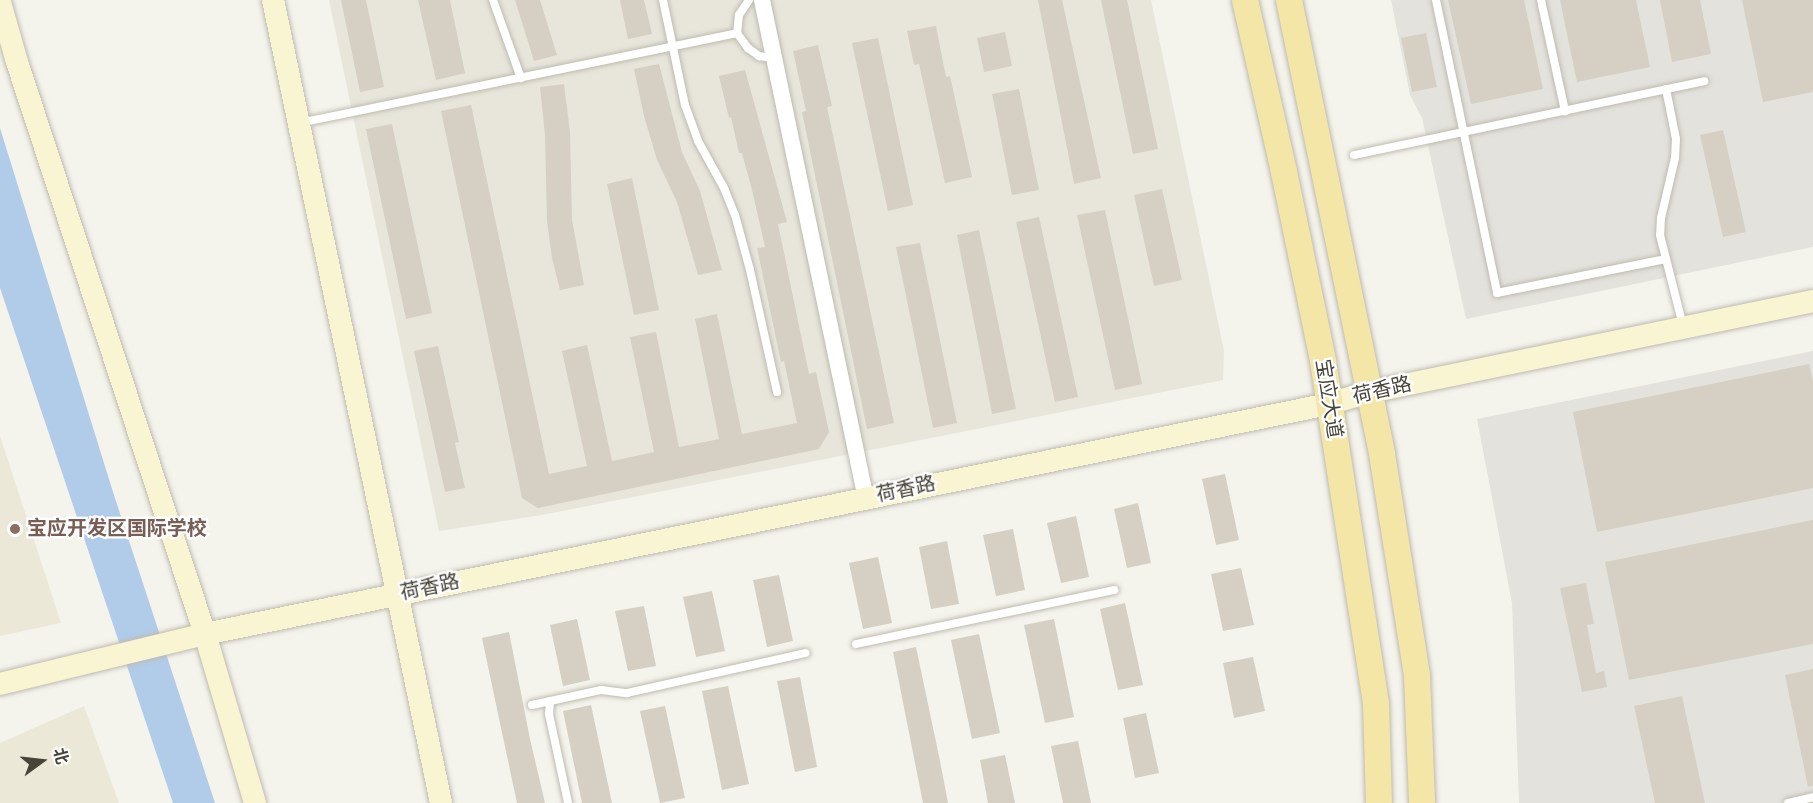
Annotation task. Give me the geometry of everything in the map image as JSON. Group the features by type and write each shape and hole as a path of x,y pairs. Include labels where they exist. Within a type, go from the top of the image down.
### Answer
{"main road":[{"name":"宝应大道","path":"1245,0 1323,361 1376,704 1378,803"},
{"path":"1289,0 1370,392 1417,676 1422,803"}],"street":[{"path":"273,0 441,803"},
{"path":"762,0 866,499"},
{"path":"0,2 21,73 205,634 255,803"},
{"name":"荷香路","path":"0,684 205,634 1328,404 1370,392 1813,301"}],"lane":[{"path":"493,0 520,78"},
{"path":"663,0 685,105 698,141 724,188 735,215 750,270 777,392"},
{"path":"749,0 738,15 737,33 747,48 759,56 774,58"},
{"path":"1436,0 1497,293 1666,259"},
{"path":"1541,0 1565,111"},
{"path":"299,123 737,33"},
{"path":"1354,155 1704,81"},
{"path":"1666,89 1676,139 1675,158 1661,218 1660,235 1683,328"},
{"path":"856,644 1114,590"},
{"path":"532,705 602,690 627,693 806,653"},
{"path":"550,701 549,714 568,803"},
{"path":"1788,803 1813,797"}],"shaded area":[{"path":"329,0 1151,0 1224,351 1223,380 542,515 439,531"},
{"path":"1391,0 1813,0 1813,247 1466,319 1422,118 1410,95"},
{"path":"1813,351 1813,803 1519,803 1512,603 1477,419"},
{"name":"宝应开发区国际学校","path":"0,436 61,623 0,636"},
{"path":"84,706 119,803 0,803 0,743"}],"water":[{"path":"0,128 113,492 215,803 173,803 0,288"}],"building":[{"path":"341,0 366,0 384,87 360,92"},
{"path":"418,0 450,0 465,73 436,80"},
{"path":"515,0 540,0 557,55 534,61"},
{"path":"620,0 644,0 652,34 628,39"},
{"path":"1038,0 1062,0 1101,178 1074,184"},
{"path":"1101,0 1127,0 1158,149 1133,154"},
{"path":"1448,0 1524,0 1543,89 1471,104"},
{"path":"1560,0 1636,0 1650,67 1577,82"},
{"path":"1660,0 1700,0 1711,54 1672,62"},
{"path":"1742,0 1813,0 1813,92 1763,102"},
{"path":"936,26 946,77 950,76 972,177 945,183 919,64 914,65 907,31"},
{"path":"1005,32 1012,66 984,72 977,38"},
{"path":"1426,33 1437,87 1412,92 1401,38"},
{"path":"878,38 913,205 888,211 852,43"},
{"path":"818,45 832,106 827,107 894,423 867,429 802,112 806,111 793,51"},
{"path":"659,64 682,152 700,191 722,270 698,275 677,202 657,160 644,116 634,69"},
{"path":"745,70 787,222 778,224 809,374 816,372 829,432 819,449 538,508 522,498 441,111 471,105 549,474 587,466 562,351 587,345 612,461 654,452 630,337 656,332 679,447 719,439 695,319 717,314 742,434 797,423 784,361 781,362 757,248 765,247 752,190 742,153 739,153 719,76"},
{"path":"564,84 570,132 572,220 584,285 560,290 552,258 547,221 545,135 540,87"},
{"path":"1019,89 1039,190 1012,195 992,94"},
{"path":"392,124 432,313 406,319 366,129"},
{"path":"1723,130 1746,232 1723,237 1700,135"},
{"path":"632,178 659,310 634,315 607,184"},
{"path":"1162,189 1182,280 1154,286 1134,195"},
{"path":"1105,210 1142,384 1115,390 1077,215"},
{"path":"1039,217 1078,397 1055,402 1016,222"},
{"path":"979,230 1016,409 992,414 957,235"},
{"path":"920,243 957,423 933,428 896,247"},
{"path":"438,346 459,442 455,443 465,488 445,492 414,351"},
{"path":"1809,364 1813,381 1813,488 1597,532 1573,412"},
{"path":"1225,474 1239,540 1216,545 1202,479"},
{"path":"1138,503 1151,563 1127,568 1114,509"},
{"path":"1076,516 1089,577 1061,583 1047,523"},
{"path":"1813,520 1813,644 1629,680 1605,562"},
{"path":"1013,529 1025,590 996,596 983,535"},
{"path":"947,541 959,604 931,609 919,547"},
{"path":"878,557 892,623 863,629 849,563"},
{"path":"1241,568 1254,625 1223,631 1211,574"},
{"path":"779,575 793,641 767,647 753,580"},
{"path":"1586,583 1594,624 1587,625 1596,673 1604,671 1607,687 1582,692 1560,588"},
{"path":"712,591 725,651 696,657 683,597"},
{"path":"1125,603 1143,685 1118,690 1100,609"},
{"path":"644,606 656,666 628,671 615,611"},
{"path":"577,619 590,680 563,686 550,625"},
{"path":"1054,619 1074,717 1045,723 1024,625"},
{"path":"509,632 545,803 517,803 482,638"},
{"path":"979,634 1000,733 972,739 951,640"},
{"path":"916,647 948,803 923,803 893,652"},
{"path":"1253,657 1265,711 1234,718 1223,663"},
{"path":"1813,669 1813,786 1808,787 1785,675"},
{"path":"800,677 817,767 795,772 777,681"},
{"path":"728,686 749,784 722,790 702,691"},
{"path":"1682,696 1705,803 1655,803 1634,706"},
{"path":"591,705 612,803 582,803 563,711"},
{"path":"665,706 685,798 660,803 640,711"},
{"path":"1146,713 1159,773 1135,778 1123,718"},
{"path":"1078,741 1091,803 1063,803 1051,746"},
{"path":"1005,755 1015,803 988,803 980,760"}],"place":[{"name":"宝应开发区国际学校","path":"15,529"}]}
